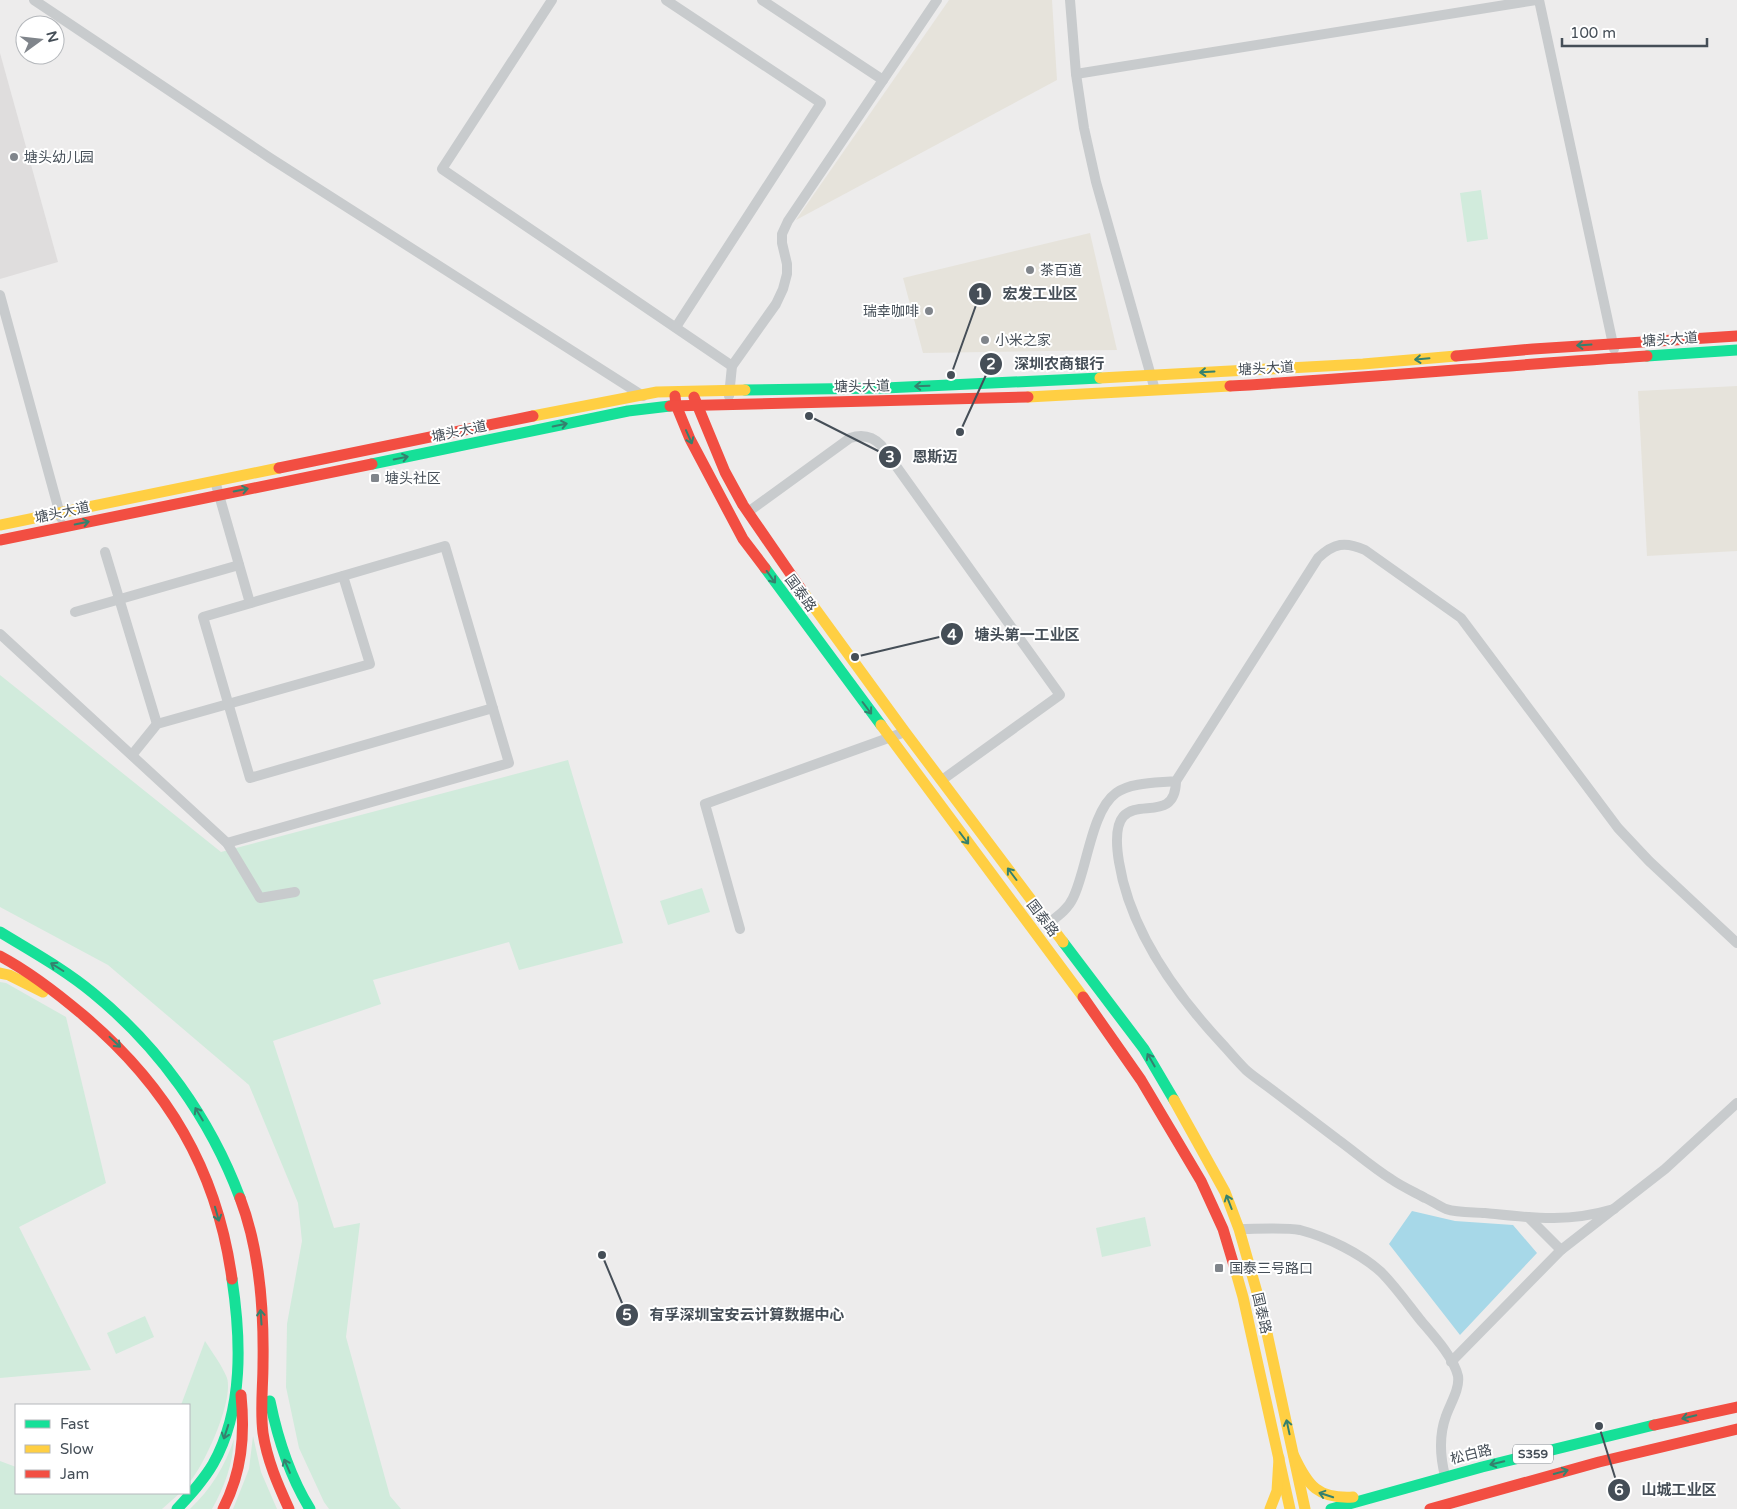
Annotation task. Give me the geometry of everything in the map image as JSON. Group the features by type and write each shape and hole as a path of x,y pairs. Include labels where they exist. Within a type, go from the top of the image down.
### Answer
{"main road":[{"name":"塘头大道","path":"0,525 640,394 694,390 885,388 1151,376 1363,364 1737,336"},
{"name":"塘头大道","path":"0,540 659,406 949,400 1155,390 1364,378 1535,363 1737,350"},
{"name":"国泰路","path":"694,390 696,404 725,472 748,512 791,576 905,732 1144,1049 1225,1192 1239,1229 1262,1310 1305,1509"},
{"name":"国泰路","path":"674,391 676,405 690,439 743,539 1078,990 1141,1080 1201,1180 1224,1229 1241,1289 1290,1509"},
{"path":"0,932 92,992 151,1050 183,1090 198,1113 233,1178 249,1225 256,1260 263,1366 261,1405 266,1447 272,1468 289,1509"},
{"path":"0,938 19,944"},
{"path":"0,956 25,969 78,1010 126,1053 172,1112 202,1168 221,1227 232,1280 243,1411 243,1446 234,1485 222,1509"},
{"path":"0,973 9,975 78,1010"},
{"path":"263,1366 272,1416 283,1456 294,1481 310,1509"},
{"path":"177,1509 202,1482 222,1445 236,1397 238,1367"},
{"name":"松白路","path":"1331,1509 1445,1476 1572,1444 1737,1407"},
{"name":"S359","path":"1430,1509 1599,1462 1737,1429"},
{"path":"1294,1456 1307,1483 1324,1496 1344,1498 1392,1492"},
{"path":"1270,1509 1278,1486 1279,1458"}],"street":[{"path":"34,0 270,158 659,406"},
{"path":"552,0 442,169 732,366"},
{"path":"666,0 821,103 676,327"},
{"path":"728,405 732,366 776,304 783,289 787,274 787,264 782,234 788,222 937,0"},
{"path":"1070,0 1076,74 1084,128 1096,182 1155,390"},
{"path":"1076,74 1538,0 1617,358"},
{"path":"769,2 883,80"},
{"path":"0,295 64,527"},
{"path":"748,512 850,438 856,436 870,437 881,445 1060,695 942,780"},
{"path":"216,481 250,603"},
{"path":"1614,1209 1562,1219 1447,1209 1392,1180 1246,1070 1204,1024 1166,974 1136,920 1125,891 1118,861 1116,831 1119,821 1125,814 1133,810 1159,808 1167,805 1173,799 1176,791 1176,781 1318,558 1327,549 1340,544 1353,545 1365,550 1460,618 1618,828 1649,861 1737,943"},
{"path":"227,843 509,763 493,708 445,546 203,616 250,778 493,708"},
{"path":"105,552 157,724"},
{"path":"75,612 239,565"},
{"path":"132,755 157,724 370,664 343,576"},
{"path":"0,634 227,843 260,898 295,892"},
{"path":"740,929 705,804 905,732"},
{"path":"1050,923 1062,913 1072,899 1104,805 1117,792 1133,786 1176,781"},
{"path":"1451,1362 1561,1250 1665,1169 1737,1102"},
{"path":"1528,1217 1561,1250"},
{"path":"1239,1229 1299,1230 1339,1244 1381,1272 1439,1343 1456,1369 1457,1386 1443,1426 1441,1461 1445,1476"}],"shaded area":[{"path":"949,0 1052,0 1057,80 796,220"},
{"name":"塘头幼儿园","path":"0,53 58,262 0,279"},
{"path":"1090,233 1117,350 923,353 903,278"},
{"path":"1737,386 1737,551 1647,556 1638,391"}],"green space":[{"path":"1481,190 1488,239 1467,242 1460,193"},
{"path":"0,675 221,852 568,760 623,943 519,970 509,942 373,980 381,1004 273,1041 334,1228 360,1223 346,1337 390,1496 401,1509 329,1509 299,1448 286,1387 287,1324 302,1241 298,1203 249,1085 108,965 0,907"},
{"path":"702,888 710,912 668,925 660,901"},
{"path":"0,982 6,983 66,1017 106,1183 19,1227 91,1370 0,1378"},
{"path":"1145,1217 1151,1246 1102,1257 1096,1228"},
{"path":"145,1316 154,1337 116,1354 107,1333"},
{"path":"205,1341 227,1378 228,1388 222,1417 216,1433 202,1463 190,1482 190,1404 181,1404"},
{"path":"253,1436 261,1472 277,1509 233,1509 249,1469"},
{"path":"234,1439 232,1458 227,1476 212,1509 190,1509 217,1477"},
{"path":"0,1461 15,1467 15,1494 179,1494 162,1509 0,1509"}],"water":[{"path":"1412,1211 1455,1221 1513,1225 1537,1253 1460,1335 1389,1244"}],"traffic: fast":[{"path":"1647,356 1737,350"},
{"path":"745,390 885,388 1100,378"},
{"path":"372,464 628,411 670,406"},
{"path":"765,568 881,725"},
{"path":"0,932 82,984 117,1014 161,1060 198,1112 228,1168 240,1198"},
{"path":"1063,942 1144,1049 1174,1100"},
{"path":"177,1509 201,1482 213,1464 223,1443 230,1420 238,1373 237,1325 232,1279"},
{"path":"270,1401 285,1457 310,1509"},
{"path":"1331,1509 1482,1467 1654,1425"}],"traffic: slow":[{"path":"1100,378 1363,364 1456,356"},
{"path":"1028,397 1230,386"},
{"path":"533,416 657,392 745,390"},
{"path":"0,525 279,468"},
{"path":"803,592 905,732 1063,942"},
{"path":"881,725 1083,997"},
{"path":"0,973 9,975 43,992"},
{"path":"1174,1100 1225,1192 1239,1229 1262,1310 1305,1509"},
{"path":"1235,1269 1243,1297 1290,1509"},
{"path":"1294,1456 1310,1483 1323,1493 1331,1496 1353,1497"},
{"path":"1270,1509 1277,1491 1279,1458"}],"traffic: jam":[{"path":"1456,356 1533,349 1737,336"},
{"path":"1230,386 1647,356"},
{"path":"675,396 676,405 690,439 743,539 765,568"},
{"path":"694,397 725,472 743,505 803,592"},
{"path":"670,406 1028,397"},
{"path":"279,468 533,416"},
{"path":"0,540 372,464"},
{"path":"0,956 43,983 83,1015 113,1042 140,1071 163,1101 183,1132 200,1166 214,1201 225,1239 232,1279"},
{"path":"1083,997 1141,1080 1201,1181 1223,1229 1235,1269"},
{"path":"240,1198 252,1238 259,1280 263,1322 263,1433 270,1463 289,1509"},
{"path":"223,1509 234,1481 241,1454 243,1425 241,1395"},
{"path":"1654,1425 1737,1407"},
{"path":"1430,1509 1599,1462 1737,1429"}],"place":[{"name":"塘头幼儿园","path":"14,157"},
{"name":"茶百道","path":"1030,270"},
{"name":"瑞幸咖啡","path":"929,311"},
{"name":"小米之家","path":"985,340"},
{"name":"宏发工业区","path":"951,375"},
{"name":"恩斯迈","path":"809,416"},
{"name":"深圳农商银行","path":"960,432"},
{"name":"塘头社区","path":"375,478"},
{"name":"塘头第一工业区","path":"855,657"},
{"name":"有孚深圳宝安云计算数据中心","path":"602,1255"},
{"name":"国泰三号路口","path":"1219,1268"},
{"name":"山城工业区","path":"1599,1426"}]}
